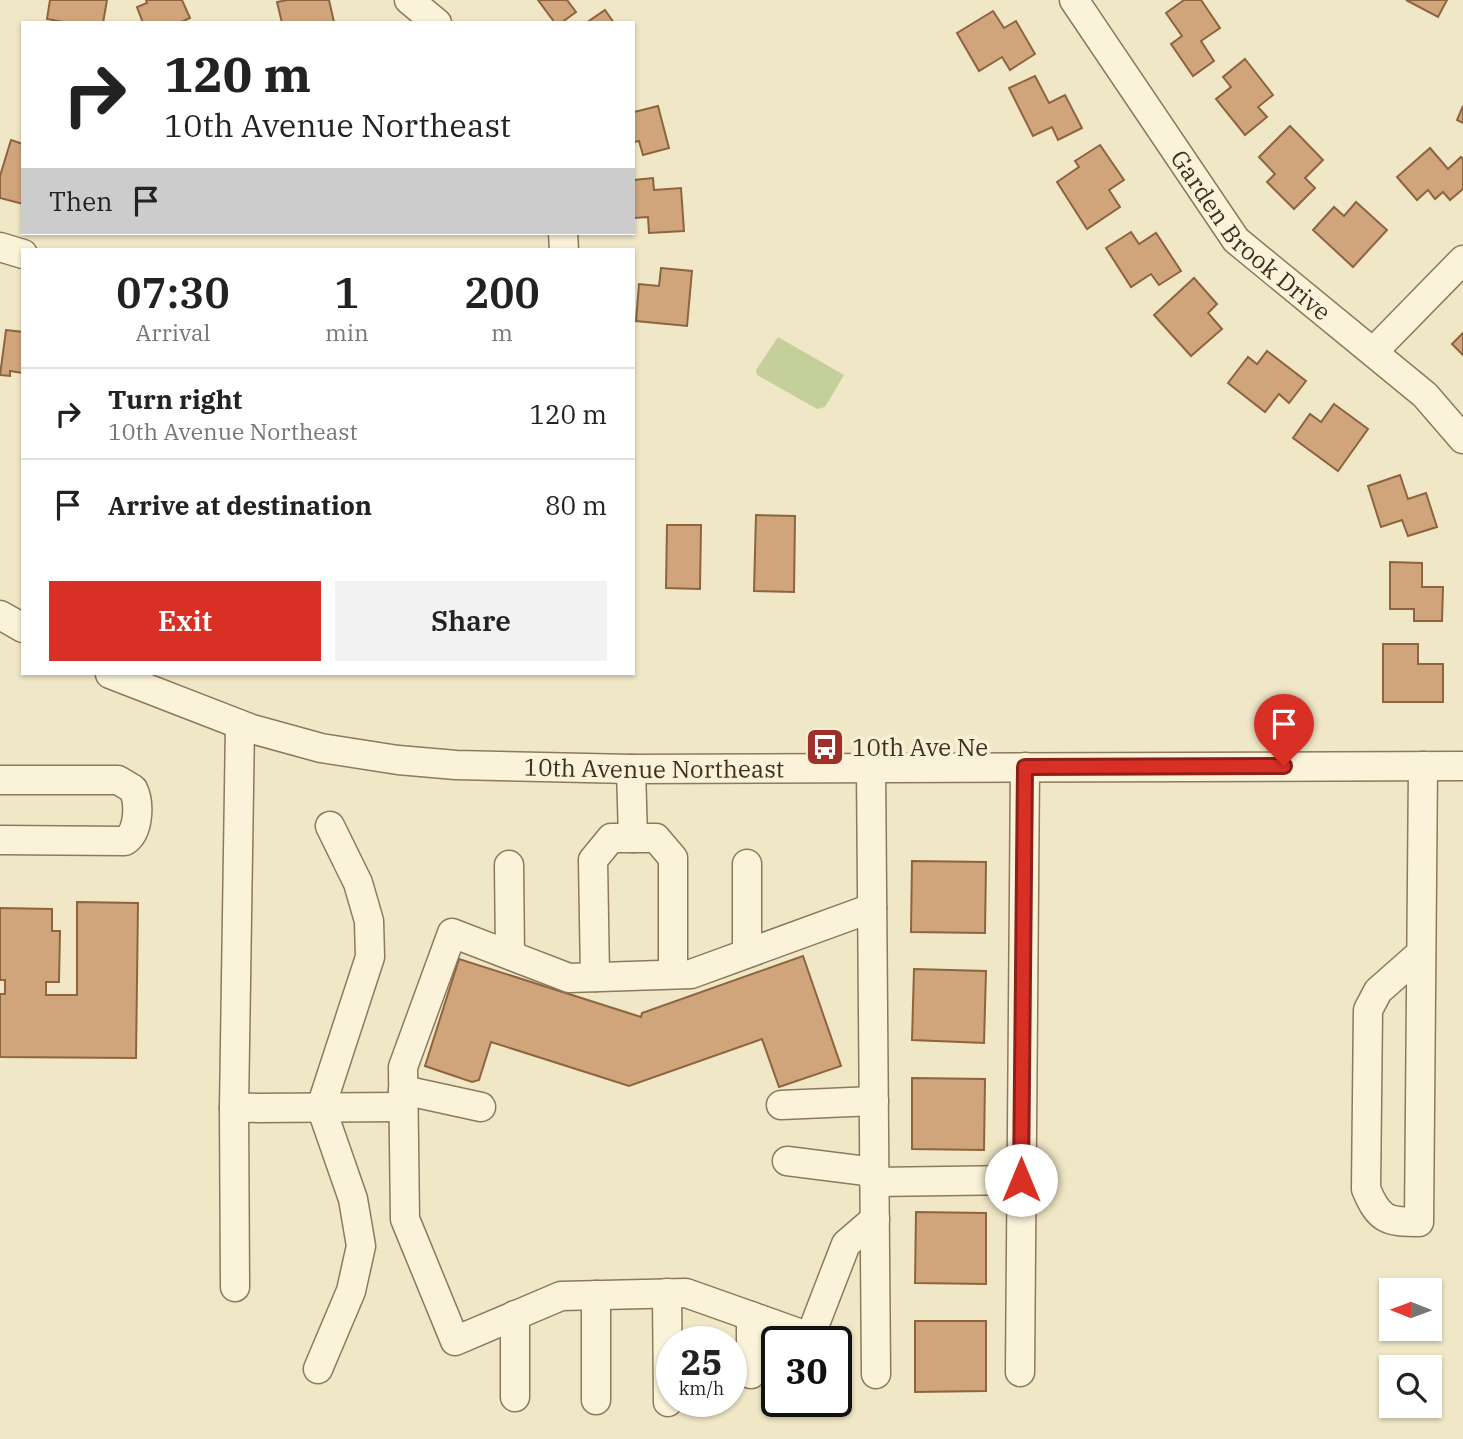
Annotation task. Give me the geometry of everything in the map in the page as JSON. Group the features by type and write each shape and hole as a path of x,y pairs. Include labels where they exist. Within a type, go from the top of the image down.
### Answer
{"street":[{"path":"410,0 435,21"},
{"name":"Garden Brook Drive","path":"1074,0 1236,240 1425,395 1463,439"},
{"path":"0,247 21,253"},
{"path":"1374,351 1463,260"},
{"path":"0,615 21,627"},
{"name":"10th Avenue Northeast","path":"113,675 240,725 321,748 398,761 530,769 1463,766"},
{"path":"235,1287 234,1108 240,725"},
{"path":"1421,953 1378,991 1368,1010 1366,1189 1375,1210 1392,1222 1419,1222 1423,766"},
{"path":"1020,1372 1025,767"},
{"path":"871,768 876,1374"},
{"path":"631,769 633,838"},
{"path":"0,780 118,780 133,789 136,825 131,838 125,841 0,840"},
{"path":"318,1368 351,1291 362,1246 353,1199 321,1107 370,957 369,921 358,883 330,826"},
{"path":"595,977 593,860 611,838 656,838 673,858 673,975"},
{"path":"509,864 510,955"},
{"path":"747,864 747,953"},
{"path":"872,908 691,974 569,978 452,933 402,1067 405,1219 455,1341 561,1296 667,1293 686,1293 810,1337 846,1244 875,1219"},
{"path":"234,1108 321,1107 403,1099 481,1107"},
{"path":"781,1105 874,1101"},
{"path":"786,1161 874,1177 1021,1180"},
{"path":"667,1293 667,1326"},
{"path":"596,1295 596,1400"},
{"path":"515,1315 515,1397"},
{"path":"751,1316 751,1374"}],"green space":[{"path":"778,337 844,375 825,407 817,409 757,375 756,370"}],"building":[{"path":"50,0 107,0 103,21 47,19"},
{"path":"146,0 182,0 190,18 183,21 142,21 137,7 147,3"},
{"path":"329,0 334,21 282,21 277,2"},
{"path":"538,0 567,0 576,12 564,21 554,21"},
{"path":"1184,0 1201,0 1220,28 1201,41 1214,61 1193,76 1171,44 1182,36 1166,13"},
{"path":"1406,0 1447,0 1438,17"},
{"path":"605,10 613,21 589,21"},
{"path":"993,11 1004,28 1016,21 1035,54 1010,70 1002,57 979,71 957,33"},
{"path":"1245,59 1273,95 1258,107 1267,117 1245,135 1216,99 1231,87 1223,77"},
{"path":"1035,76 1049,103 1065,95 1082,128 1058,140 1052,127 1033,136 1009,88"},
{"path":"658,106 669,148 643,155 639,141 635,142 635,112"},
{"path":"1463,106 1463,123 1457,120"},
{"path":"1290,126 1323,160 1305,178 1315,188 1294,209 1267,182 1275,174 1259,157"},
{"path":"11,140 21,143 21,203 0,198 0,176"},
{"path":"1100,145 1124,180 1109,190 1120,207 1087,229 1057,182 1079,167 1075,161"},
{"path":"1430,148 1448,169 1461,157 1463,159 1463,189 1450,200 1443,192 1435,199 1428,190 1417,200 1397,177"},
{"path":"653,178 654,190 681,188 684,231 649,233 648,217 635,218 635,180"},
{"path":"1356,202 1387,230 1353,267 1313,230 1334,207 1344,216"},
{"path":"1131,232 1139,244 1156,233 1181,271 1159,285 1151,274 1131,287 1106,248"},
{"path":"661,268 692,271 687,326 636,321 639,284 659,286"},
{"path":"1194,278 1217,304 1208,313 1222,329 1191,356 1154,315"},
{"path":"6,330 21,332 21,373 10,371 10,376 0,375"},
{"path":"1463,333 1463,355 1452,344"},
{"path":"1267,351 1306,381 1289,403 1279,394 1265,412 1228,383 1248,357 1257,364"},
{"path":"1334,404 1368,429 1338,471 1293,438 1310,414 1321,422"},
{"path":"1400,475 1408,499 1426,493 1437,527 1408,536 1402,520 1381,527 1368,486"},
{"path":"756,515 795,516 794,592 754,591"},
{"path":"667,525 701,525 700,589 666,588"},
{"path":"1390,562 1422,563 1422,587 1443,587 1442,621 1414,621 1414,609 1390,609"},
{"path":"1383,644 1418,644 1418,664 1443,664 1443,702 1383,702"},
{"path":"912,861 986,862 985,933 911,932"},
{"path":"77,902 138,903 136,1058 0,1057 0,994 5,994 5,980 0,980 0,908 52,909 52,931 60,931 59,982 46,982 46,995 77,995"},
{"path":"803,956 841,1066 779,1087 762,1039 629,1086 491,1042 479,1080 472,1082 425,1066 459,959 641,1017 642,1013"},
{"path":"914,969 986,971 984,1043 912,1040"},
{"path":"912,1078 985,1079 984,1150 912,1149"},
{"path":"916,1212 986,1213 986,1284 915,1283"},
{"path":"915,1321 986,1321 986,1391 915,1392"}],"place":[{"name":"10th Ave Ne","path":"825,747"}],"route":[{"path":"1021,1180 1025,767 1284,766"}]}
